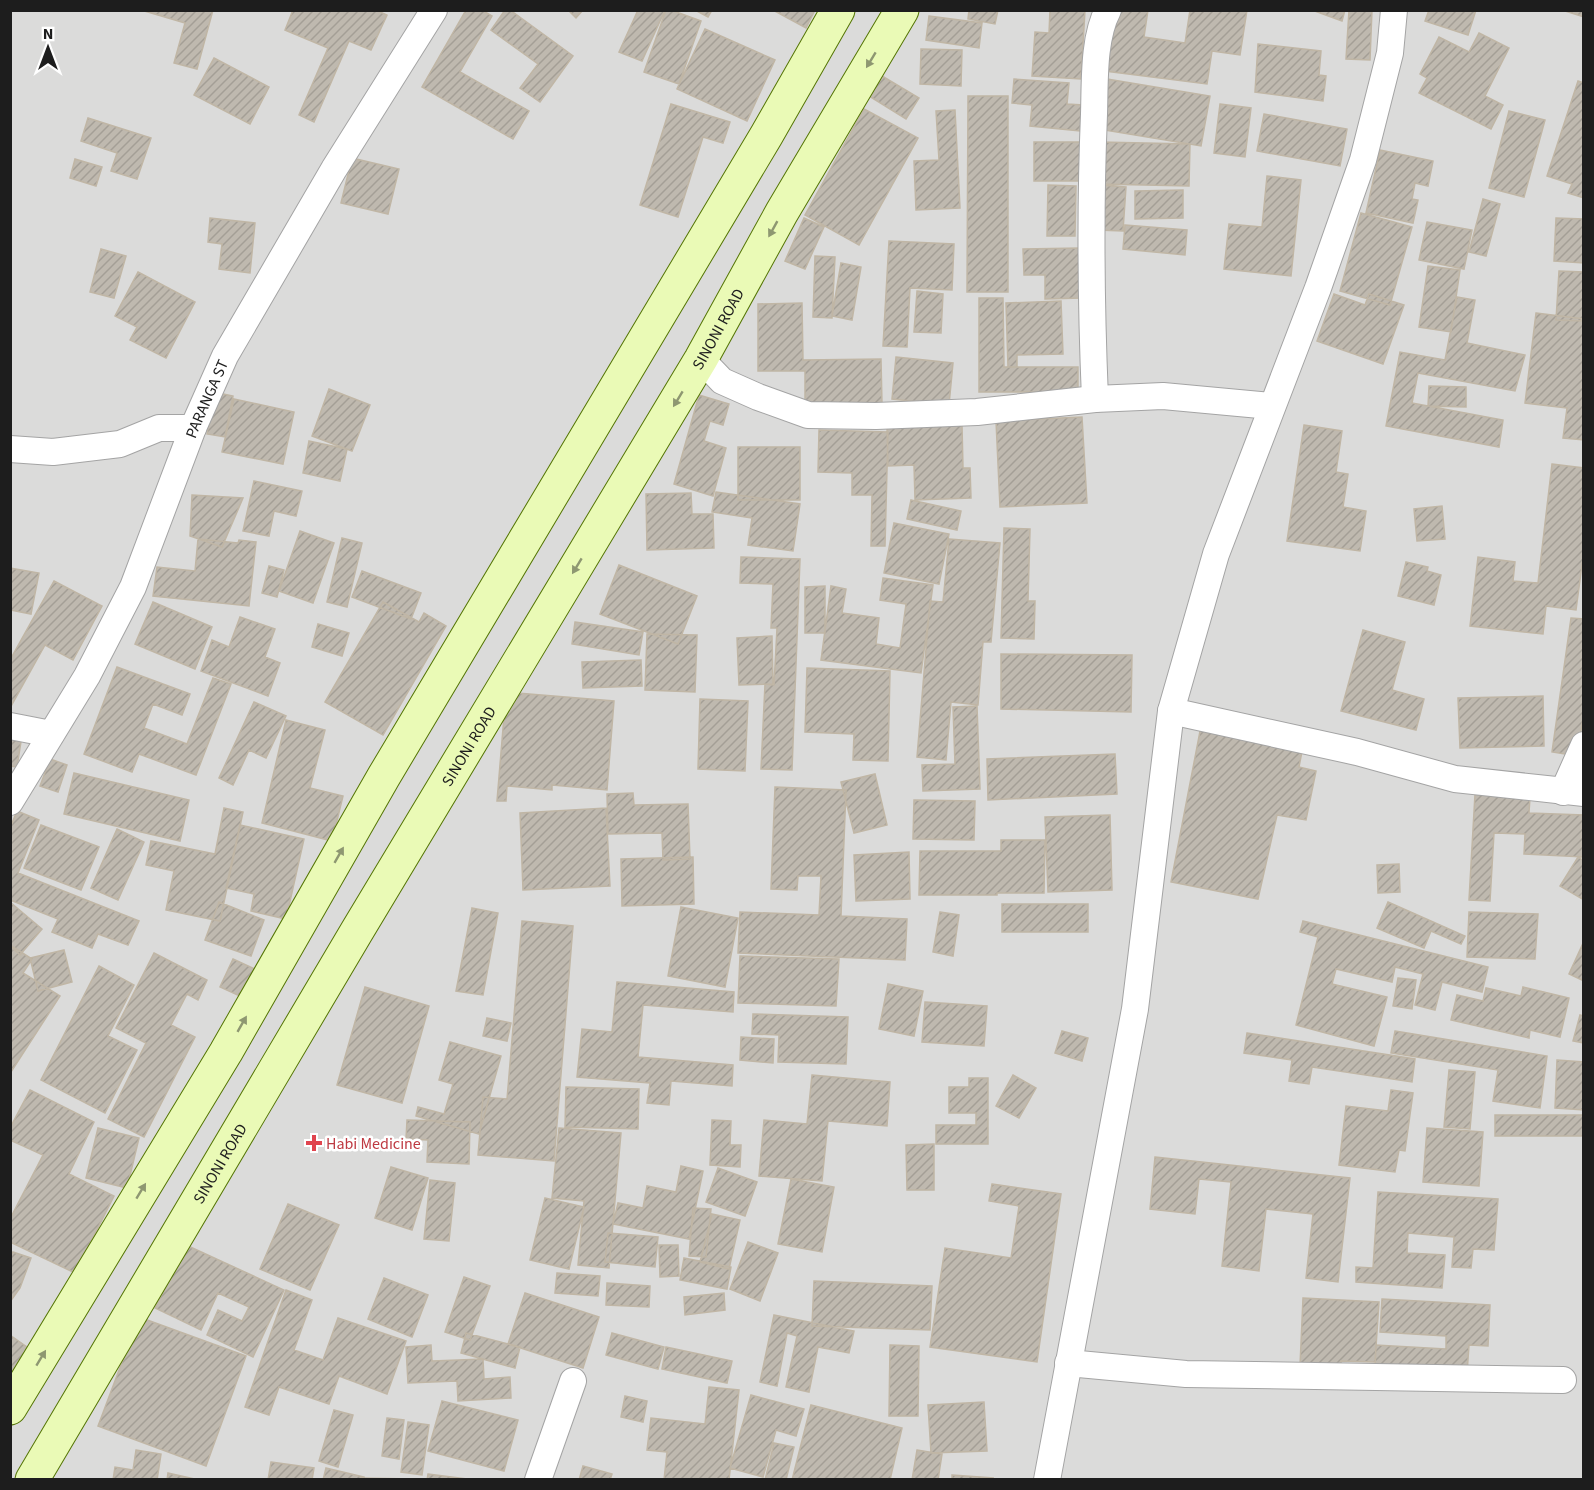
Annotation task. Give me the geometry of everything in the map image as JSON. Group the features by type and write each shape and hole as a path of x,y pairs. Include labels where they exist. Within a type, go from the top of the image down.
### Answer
{"street":[{"name":"PARANGA ST","path":"10,802 87,676 133,587 193,428 225,356 334,169 434,10"},
{"path":"10,1408 226,1052 384,776 748,166 838,10"},
{"name":"SINONI ROAD","path":"32,1479 701,359 783,212 902,10"},
{"path":"1095,399 1091,289 1091,189 1095,80 1100,24 1108,10"},
{"path":"1047,1479 1135,1009 1171,711 1216,554 1318,288 1362,160 1390,53 1394,10"},
{"path":"701,359 722,381 808,415 876,416 977,412 1095,399 1163,396 1271,406"},
{"path":"10,449 53,452 120,444 159,428 193,428"},
{"path":"1171,711 1357,752 1455,779 1574,793 1584,746"},
{"path":"10,726 51,734"},
{"path":"1068,1363 1186,1374 1563,1380"},
{"path":"538,1479 573,1381"}],"shaded area":[{"path":"11,11 1583,11 1583,1479 11,1479"}],"building":[{"path":"141,10 213,10 197,69 174,63 185,23"},
{"path":"293,10 376,10 387,15 371,50 349,41 314,122 299,115 328,48 285,30"},
{"path":"466,10 482,10 492,16 460,72 529,111 513,139 422,87"},
{"path":"505,10 510,10 573,56 540,102 520,88 538,64 491,30"},
{"path":"568,10 583,10 576,18"},
{"path":"638,10 665,10 642,61 619,52"},
{"path":"666,10 701,21 679,84 644,72"},
{"path":"695,10 712,10 708,17"},
{"path":"773,10 815,10 806,28"},
{"path":"969,10 998,10 995,24 968,19"},
{"path":"1050,10 1085,10 1081,79 1032,76 1035,32 1049,33"},
{"path":"1114,10 1148,10 1144,37 1185,43 1190,10 1247,10 1240,55 1212,51 1207,84 1105,71"},
{"path":"1312,10 1345,10 1342,21"},
{"path":"1349,10 1372,10 1370,60 1346,59"},
{"path":"1429,10 1476,10 1468,35 1425,21"},
{"path":"1562,10 1584,10 1584,17"},
{"path":"929,16 982,23 979,48 926,40"},
{"path":"705,29 775,60 747,121 677,89"},
{"path":"1479,33 1509,48 1485,96 1503,105 1491,129 1419,93 1427,78 1420,74 1439,37 1469,52"},
{"path":"1258,44 1321,51 1319,75 1326,76 1323,101 1255,92"},
{"path":"921,49 962,50 961,86 920,84"},
{"path":"214,58 269,87 250,124 194,95"},
{"path":"882,76 919,98 906,119 869,96"},
{"path":"1101,78 1210,96 1201,146 1092,128"},
{"path":"1014,79 1069,83 1067,104 1083,105 1080,131 1030,126 1032,105 1012,103"},
{"path":"1578,81 1584,83 1584,198 1568,193 1572,184 1547,176"},
{"path":"968,96 1008,96 1008,292 967,292"},
{"path":"671,104 730,122 723,143 703,137 678,217 640,205"},
{"path":"1220,104 1251,108 1245,157 1214,153"},
{"path":"864,109 918,138 859,245 805,215"},
{"path":"955,110 960,208 916,210 914,161 939,160 936,111"},
{"path":"1509,111 1545,120 1524,197 1489,188"},
{"path":"1264,114 1347,129 1340,166 1257,151"},
{"path":"88,118 151,138 137,179 111,171 117,153 81,141"},
{"path":"1034,142 1084,142 1084,181 1034,181"},
{"path":"1100,142 1190,144 1189,186 1099,184"},
{"path":"1380,150 1433,161 1428,186 1415,183 1412,199 1418,200 1413,223 1366,213"},
{"path":"352,158 399,169 388,214 341,203"},
{"path":"75,159 102,167 96,186 70,178"},
{"path":"1267,176 1301,180 1291,276 1224,269 1229,224 1262,227"},
{"path":"1048,185 1076,186 1075,236 1047,236"},
{"path":"1100,185 1126,187 1123,231 1097,230"},
{"path":"1183,190 1183,218 1135,219 1135,191"},
{"path":"1483,199 1500,204 1486,256 1469,252"},
{"path":"1361,213 1412,227 1390,305 1340,291"},
{"path":"210,218 255,223 250,273 219,269 222,244 208,242"},
{"path":"804,218 824,227 805,269 785,261"},
{"path":"1556,218 1584,219 1584,263 1554,261"},
{"path":"1427,222 1472,230 1464,269 1419,260"},
{"path":"1125,225 1187,230 1185,255 1123,249"},
{"path":"889,241 954,244 952,290 910,288 907,347 883,346"},
{"path":"1080,248 1082,298 1045,299 1045,275 1024,275 1023,249"},
{"path":"101,249 126,256 114,298 90,292"},
{"path":"815,256 835,257 832,318 813,317"},
{"path":"841,263 861,267 852,320 832,316"},
{"path":"1428,266 1460,270 1451,332 1419,327"},
{"path":"1559,271 1584,272 1584,321 1556,320"},
{"path":"138,272 195,302 166,358 130,340 137,327 115,316"},
{"path":"917,291 943,294 941,333 914,332"},
{"path":"1334,294 1365,305 1369,294 1404,305 1383,364 1317,341"},
{"path":"1457,297 1475,300 1467,343 1525,355 1515,391 1418,373 1412,403 1503,420 1499,447 1386,426 1400,352 1445,360"},
{"path":"979,298 1003,298 1004,367 1078,367 1078,392 979,392"},
{"path":"1061,301 1063,354 1017,355 1017,367 1008,367 1006,303"},
{"path":"802,303 803,360 881,359 882,404 805,405 805,371 758,371 758,304"},
{"path":"1536,313 1584,319 1584,440 1563,438 1567,408 1525,403"},
{"path":"896,357 953,363 949,405 892,399"},
{"path":"1429,386 1466,387 1466,407 1428,406"},
{"path":"329,389 370,405 352,451 312,436"},
{"path":"214,392 233,396 225,437 207,434"},
{"path":"699,395 729,404 723,425 710,421 704,441 726,448 713,496 674,484"},
{"path":"234,399 294,412 283,464 222,452"},
{"path":"1082,417 1087,503 1000,507 996,421"},
{"path":"962,425 963,468 970,468 971,498 915,500 914,465 888,466 887,427"},
{"path":"1304,425 1342,431 1336,472 1348,474 1343,507 1366,511 1360,551 1287,541"},
{"path":"819,430 888,432 885,546 871,546 872,495 852,495 852,473 818,472"},
{"path":"309,441 347,449 340,481 303,473"},
{"path":"738,447 800,447 800,500 738,500"},
{"path":"1552,464 1584,468 1584,550 1576,610 1546,606 1543,634 1470,626 1478,557 1515,562 1513,581 1538,583"},
{"path":"254,481 302,491 296,516 274,511 269,536 243,531"},
{"path":"716,492 800,504 793,551 748,545 752,518 712,512"},
{"path":"691,493 692,514 713,514 714,548 647,550 646,494"},
{"path":"192,495 243,498 222,547 190,536"},
{"path":"911,500 961,511 957,530 907,519"},
{"path":"1442,506 1445,539 1417,541 1414,509"},
{"path":"894,523 949,534 939,584 884,573"},
{"path":"1004,528 1030,529 1028,601 1035,601 1034,639 1001,638"},
{"path":"300,531 334,543 313,603 279,591"},
{"path":"342,538 362,543 347,607 327,602"},
{"path":"198,539 238,543 239,540 256,542 249,606 153,596 157,567 195,571"},
{"path":"949,539 1000,543 991,642 983,642 978,705 951,702 946,760 917,757 930,601 943,602"},
{"path":"741,557 800,559 792,770 761,769 765,684 774,685 777,628 771,628 773,584 740,583"},
{"path":"1406,562 1428,567 1427,571 1441,575 1434,605 1398,596"},
{"path":"619,565 697,596 678,644 600,614"},
{"path":"269,566 284,570 277,597 262,593"},
{"path":"10,568 39,573 31,614 10,610"},
{"path":"362,571 421,593 411,619 352,597"},
{"path":"883,578 933,585 921,673 821,660 831,586 846,589 842,613 879,618 876,644 900,648 906,604 880,600"},
{"path":"54,581 102,606 73,660 45,645 10,708 10,660"},
{"path":"825,586 825,633 805,633 805,587"},
{"path":"153,602 212,627 195,669 135,644"},
{"path":"383,602 419,622 424,613 446,626 383,735 325,702"},
{"path":"240,617 275,629 265,657 280,663 268,696 201,671 212,640 229,647"},
{"path":"1571,618 1584,619 1584,712 1577,756 1552,752"},
{"path":"575,622 643,632 639,655 572,644"},
{"path":"318,624 349,633 342,656 312,647"},
{"path":"1363,630 1405,642 1392,690 1424,699 1416,730 1341,711"},
{"path":"647,634 697,635 695,692 645,690"},
{"path":"772,636 773,684 739,685 737,638"},
{"path":"1001,654 1132,655 1131,712 1001,709"},
{"path":"641,660 642,686 583,688 582,662"},
{"path":"117,667 190,694 182,715 153,704 144,728 187,744 213,678 231,684 196,775 139,754 132,772 84,754"},
{"path":"807,668 890,671 888,761 853,760 854,734 805,732"},
{"path":"506,692 614,701 607,790 552,785 552,790 507,786 506,801 497,801"},
{"path":"1543,696 1544,746 1460,748 1458,698"},
{"path":"700,699 748,701 745,771 698,769"},
{"path":"254,702 286,716 266,758 249,750 233,785 219,778"},
{"path":"977,706 980,789 923,791 922,765 955,764 953,707"},
{"path":"286,720 325,730 310,788 343,796 332,841 262,823"},
{"path":"1202,721 1304,741 1299,767 1316,771 1306,820 1277,815 1258,899 1171,882"},
{"path":"10,727 23,729 17,767 10,766"},
{"path":"1115,754 1117,794 988,800 987,759"},
{"path":"50,759 67,765 58,792 40,786"},
{"path":"74,773 189,800 180,841 64,814"},
{"path":"875,774 887,825 854,833 841,782"},
{"path":"775,787 846,790 841,916 907,919 905,960 738,953 740,912 819,915 821,876 798,876 797,890 771,889"},
{"path":"633,793 634,805 688,804 690,859 663,860 662,833 608,834 607,794"},
{"path":"1475,794 1530,797 1529,813 1584,815 1584,857 1524,854 1525,834 1494,833 1490,901 1469,900"},
{"path":"914,800 975,801 974,840 913,839"},
{"path":"224,808 243,812 220,921 166,910 174,871 146,865 151,841 215,854"},
{"path":"606,808 610,886 523,890 520,813"},
{"path":"17,811 39,820 18,873 139,921 128,945 98,934 92,948 52,932 58,919 10,900 10,828"},
{"path":"1110,815 1112,890 1048,892 1045,817"},
{"path":"41,825 99,847 81,890 24,868"},
{"path":"240,825 304,839 286,919 251,911 254,894 226,888"},
{"path":"117,829 144,842 118,900 91,888"},
{"path":"1001,840 1045,840 1044,893 919,895 920,851 1001,851"},
{"path":"909,852 910,899 856,901 854,855"},
{"path":"693,857 694,904 622,906 621,859"},
{"path":"1578,857 1584,861 1584,900 1560,886"},
{"path":"1399,864 1400,892 1378,893 1377,865"},
{"path":"10,902 42,929 20,955 10,946"},
{"path":"219,902 264,920 251,956 205,940"},
{"path":"1388,902 1465,936 1461,944 1431,931 1424,948 1377,928"},
{"path":"1002,904 1088,904 1088,932 1002,932"},
{"path":"681,907 738,918 725,987 668,976"},
{"path":"472,908 498,913 483,995 456,991"},
{"path":"940,912 959,915 953,956 933,952"},
{"path":"1469,912 1538,914 1535,959 1467,957"},
{"path":"522,921 573,926 554,1161 478,1155 483,1097 507,1099"},
{"path":"1303,921 1488,967 1482,992 1442,982 1435,1010 1415,1005 1423,974 1395,967 1392,982 1336,969 1332,984 1387,997 1374,1046 1296,1025 1318,937 1300,932"},
{"path":"1584,941 1584,981 1569,974"},
{"path":"10,945 32,959 23,973 60,996 11,1072"},
{"path":"64,950 72,982 38,991 30,958"},
{"path":"154,953 207,980 198,1000 187,994 171,1025 195,1037 144,1137 108,1119 146,1043 116,1028"},
{"path":"740,956 839,959 836,1006 738,1003"},
{"path":"233,959 255,969 242,997 220,987"},
{"path":"99,966 134,985 108,1036 137,1050 105,1113 41,1080"},
{"path":"1398,978 1416,980 1412,1009 1393,1006"},
{"path":"617,982 734,992 733,1012 643,1005 638,1057 733,1065 732,1086 671,1081 669,1105 647,1103 650,1083 577,1077 582,1029 612,1032"},
{"path":"888,984 923,991 914,1036 879,1029"},
{"path":"365,987 429,1006 402,1103 337,1085"},
{"path":"1523,987 1569,998 1560,1037 1530,1030 1529,1038 1451,1020 1457,995 1483,1001 1486,988 1521,996"},
{"path":"925,1002 987,1006 984,1046 922,1042"},
{"path":"753,1014 848,1017 846,1064 778,1062 779,1035 752,1034"},
{"path":"1580,1015 1584,1016 1584,1043 1573,1041"},
{"path":"487,1018 511,1023 507,1041 483,1036"},
{"path":"1062,1031 1088,1038 1082,1061 1055,1053"},
{"path":"1395,1031 1547,1056 1540,1108 1493,1101 1498,1070 1391,1053"},
{"path":"1247,1033 1415,1059 1412,1082 1312,1067 1309,1084 1289,1081 1292,1060 1244,1053"},
{"path":"741,1037 774,1039 773,1063 740,1060"},
{"path":"450,1042 501,1056 479,1134 416,1116 418,1107 444,1114 453,1084 439,1080"},
{"path":"1557,1060 1584,1062 1584,1110 1555,1108"},
{"path":"1449,1070 1475,1072 1470,1129 1444,1127"},
{"path":"812,1075 890,1082 887,1126 828,1121 822,1181 759,1176 764,1120 807,1124"},
{"path":"1013,1075 1036,1088 1019,1118 996,1106"},
{"path":"969,1078 988,1078 988,1144 936,1144 936,1125 976,1125 976,1113 949,1113 949,1087 969,1087"},
{"path":"566,1087 639,1089 638,1129 565,1127"},
{"path":"30,1090 94,1122 69,1174 114,1196 75,1273 10,1242 10,1219 43,1155 10,1140 10,1128"},
{"path":"1391,1090 1413,1093 1405,1151 1399,1150 1395,1172 1339,1165 1346,1106 1388,1111"},
{"path":"1495,1115 1584,1115 1584,1136 1495,1136"},
{"path":"407,1120 470,1122 469,1164 427,1162 428,1140 406,1139"},
{"path":"712,1120 731,1121 730,1145 741,1145 740,1167 710,1165"},
{"path":"98,1128 139,1138 127,1188 86,1178"},
{"path":"559,1128 621,1133 609,1268 578,1265 584,1201 552,1198"},
{"path":"1427,1128 1483,1132 1479,1186 1423,1182"},
{"path":"934,1144 934,1190 907,1190 906,1145"},
{"path":"1155,1157 1350,1178 1338,1282 1306,1278 1313,1214 1266,1209 1259,1271 1222,1266 1231,1182 1199,1179 1195,1214 1150,1209"},
{"path":"681,1166 703,1171 689,1239 613,1224 618,1203 643,1208 647,1186 676,1192"},
{"path":"391,1167 428,1178 412,1230 375,1218"},
{"path":"718,1168 757,1182 745,1216 706,1202"},
{"path":"791,1179 834,1187 822,1252 778,1244"},
{"path":"430,1180 455,1183 449,1241 424,1239"},
{"path":"992,1184 1061,1194 1037,1362 930,1347 945,1248 1011,1258 1019,1206 989,1201"},
{"path":"1378,1192 1498,1199 1494,1250 1473,1249 1471,1268 1452,1267 1454,1237 1408,1233 1407,1253 1445,1255 1442,1288 1356,1282 1356,1267 1373,1268"},
{"path":"545,1198 584,1207 569,1269 530,1260"},
{"path":"288,1204 339,1225 310,1290 260,1269"},
{"path":"693,1208 711,1209 706,1257 689,1256"},
{"path":"712,1214 740,1220 729,1269 700,1262"},
{"path":"608,1233 658,1237 655,1267 605,1262"},
{"path":"748,1242 778,1253 760,1301 730,1289"},
{"path":"186,1245 284,1290 253,1357 207,1335 218,1310 242,1321 249,1307 218,1293 201,1330 155,1308"},
{"path":"659,1245 678,1245 679,1276 660,1277"},
{"path":"13,1252 31,1258 20,1288 10,1302 10,1256"},
{"path":"684,1258 731,1267 727,1289 680,1280"},
{"path":"557,1273 600,1276 598,1296 555,1293"},
{"path":"464,1277 490,1286 470,1340 445,1332"},
{"path":"384,1278 428,1295 412,1337 368,1319"},
{"path":"814,1281 932,1286 930,1330 812,1326"},
{"path":"607,1283 650,1286 649,1307 606,1305"},
{"path":"286,1290 312,1300 294,1350 323,1360 338,1318 406,1341 387,1394 339,1376 329,1404 279,1387 269,1415 245,1407"},
{"path":"525,1293 599,1317 583,1368 508,1344"},
{"path":"724,1293 725,1310 685,1315 684,1297"},
{"path":"1303,1298 1379,1302 1375,1362 1341,1361 1341,1368 1300,1366"},
{"path":"1382,1299 1490,1305 1488,1346 1469,1345 1467,1374 1375,1369 1376,1345 1446,1349 1446,1336 1380,1332"},
{"path":"774,1315 854,1331 849,1353 818,1347 809,1392 786,1387 797,1336 787,1333 777,1386 760,1382"},
{"path":"139,1317 246,1356 206,1466 98,1426"},
{"path":"466,1333 520,1347 515,1368 461,1353"},
{"path":"612,1333 664,1347 658,1369 606,1355"},
{"path":"10,1335 27,1347 24,1357 10,1377"},
{"path":"431,1345 432,1361 483,1359 484,1379 510,1377 511,1398 458,1401 457,1381 408,1383 406,1347"},
{"path":"890,1345 919,1346 918,1416 889,1416"},
{"path":"666,1347 732,1361 727,1383 662,1369"},
{"path":"709,1387 739,1390 729,1480 664,1480 667,1452 647,1450 651,1418 705,1424"},
{"path":"751,1395 804,1409 796,1436 776,1430 763,1477 730,1468"},
{"path":"625,1396 647,1401 643,1422 621,1417"},
{"path":"442,1401 518,1420 504,1471 428,1451"},
{"path":"984,1402 987,1451 931,1453 928,1405"},
{"path":"811,1405 902,1428 890,1480 792,1480"},
{"path":"334,1410 353,1415 338,1467 319,1461"},
{"path":"387,1418 404,1420 399,1459 382,1456"},
{"path":"408,1422 429,1425 422,1475 401,1472"},
{"path":"774,1443 794,1447 786,1480 765,1480"},
{"path":"136,1450 161,1454 157,1480 113,1480 115,1467 133,1470"},
{"path":"917,1450 942,1454 938,1480 912,1480"},
{"path":"271,1462 314,1468 312,1480 268,1480"},
{"path":"583,1466 612,1474 610,1480 579,1480"},
{"path":"326,1468 364,1477 363,1480 323,1480"},
{"path":"168,1473 199,1480 167,1480"},
{"path":"428,1474 475,1480 427,1480"},
{"path":"952,1475 993,1478 992,1480 952,1480"},
{"path":"361,1478 414,1479 414,1480 361,1480"}],"place":[{"name":"Habi Medicine","path":"314,1143"}]}
